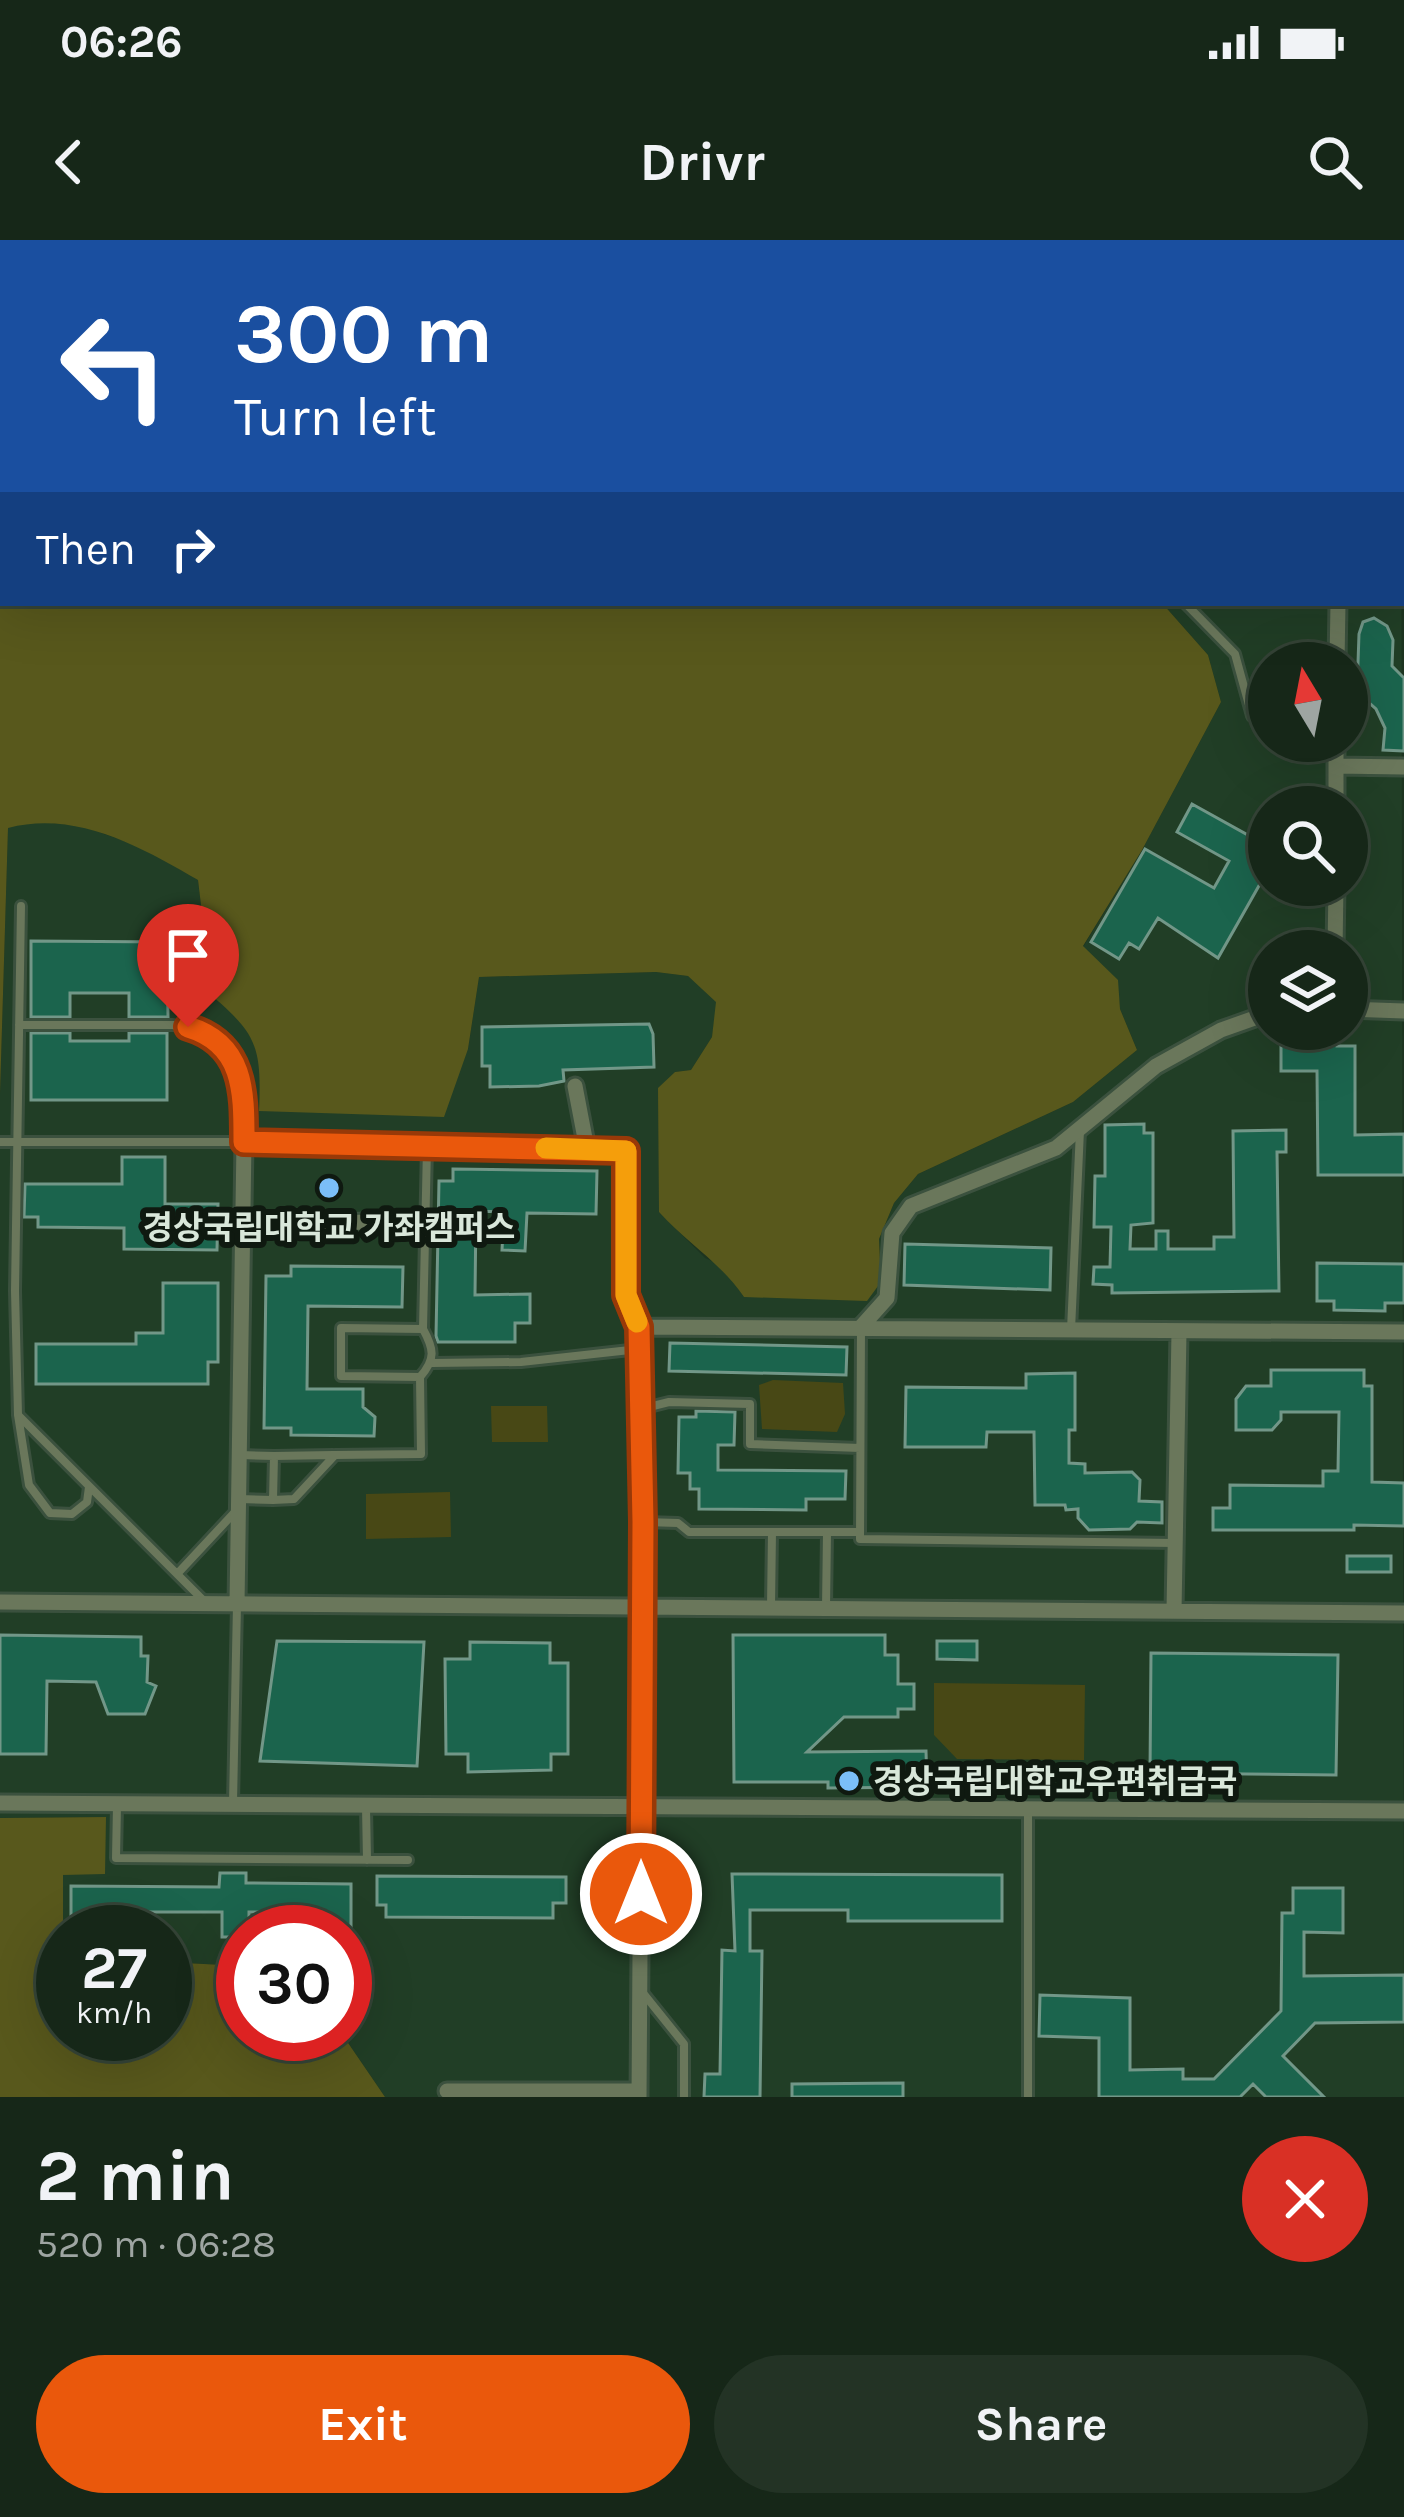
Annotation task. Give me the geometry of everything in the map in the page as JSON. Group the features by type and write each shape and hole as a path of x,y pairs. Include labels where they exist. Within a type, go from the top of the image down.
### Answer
{"street":[{"path":"1337,642 1338,606"},
{"path":"1368,759 1404,767"},
{"path":"1368,1010 1404,1011"},
{"path":"862,1328 887,1298 892,1233 911,1206 1056,1148 1156,1066 1248,1020"},
{"path":"575,1086 586,1149"},
{"path":"237,1604 244,1142 626,1151 626,1295 639,1327 643,1522 639,2094 447,2091"},
{"path":"242,1223 395,1222"},
{"path":"639,1327 1404,1332"},
{"path":"1174,1612 1179,1332"},
{"path":"0,1602 1404,1613"},
{"path":"0,1803 1404,1811"}],"lane":[{"path":"1188,606 1235,654 1248,701"},
{"path":"21,907 18,1415 29,1485 50,1513 72,1514 87,1502 89,1485"},
{"path":"0,1142 244,1142 244,1086 236,1066 204,1032 173,1025 19,1025"},
{"path":"1071,1330 1080,1128"},
{"path":"240,1455 421,1454 420,1377 432,1363 433,1348 423,1328 428,1146"},
{"path":"0,1257 16,1257"},
{"path":"420,1377 340,1376 341,1328 423,1328"},
{"path":"862,1328 860,1538 1175,1543"},
{"path":"432,1363 521,1362 639,1349"},
{"path":"641,1408 669,1402 750,1404 750,1444 860,1448"},
{"path":"18,1415 207,1604"},
{"path":"178,1573 239,1504 294,1499 335,1455"},
{"path":"273,1499 274,1456"},
{"path":"643,1522 678,1523 689,1532 860,1532"},
{"path":"771,1607 772,1532"},
{"path":"826,1608 827,1532"},
{"path":"233,1804 237,1604"},
{"path":"117,1804 116,1858 408,1860"},
{"path":"366,1806 367,1860"},
{"path":"1028,1810 1028,2097"},
{"path":"641,1991 684,2044 684,2097"}],"shaded area":[{"path":"0,606 1165,606 1208,655 1221,702 1142,850 1083,946 1118,980 1120,1009 1137,1050 1073,1102 918,1174 894,1203 879,1239 881,1282 867,1301 744,1297 659,1212 658,1088 675,1072 691,1070 712,1037 716,1002 688,976 656,972 479,977 468,1049 444,1117 259,1111 259,1069 252,1041 235,1017 204,989 206,947 198,880 154,855 83,828 33,824 8,828 0,1094"},
{"name":"경상국립대학교 가좌캠퍼스","path":"1165,606 1402,606 1404,2097 385,2097 360,2061 372,2061 372,1905 216,1905 216,1965 192,1963 192,1905 63,1905 63,1874 105,1817 0,1818 0,1094 8,827 33,821 81,826 142,847 198,880 206,947 204,989 241,1020 262,1058 259,1110 468,1049 479,977 656,972 688,976 717,1001 712,1037 691,1070 675,1072 659,1212 705,1258 723,1266 744,1297 881,1282 879,1239 894,1203 918,1174 1073,1102 1137,1050 1120,1009 1117,980 1083,947 1142,850 1221,702 1208,655"},
{"path":"773,1380 843,1383 845,1414 837,1432 762,1429 759,1385"},
{"path":"491,1406 547,1406 548,1442 492,1442"},
{"path":"450,1492 451,1537 366,1539 366,1494"},
{"path":"934,1683 1085,1685 1084,1760 957,1759 934,1735"},
{"path":"106,1817 105,1874 63,1875 63,1905 36,1905 36,2061 192,2061 192,1963 216,1965 216,2061 360,2061 385,2097 0,2097 0,1818"}],"building":[{"path":"1374,618 1387,626 1393,640 1392,666 1404,678 1404,751 1383,750 1385,728 1368,702 1368,642 1359,642 1363,622"},
{"path":"1192,804 1248,835 1248,905 1218,958 1158,918 1139,949 1129,943 1119,959 1091,942 1145,849 1214,888 1229,861 1177,832"},
{"path":"31,941 167,942 168,1017 129,1017 129,993 70,993 70,1017 31,1017"},
{"path":"649,1024 654,1067 563,1070 564,1081 490,1087 490,1066 482,1066 482,1027"},
{"path":"31,1033 70,1033 70,1041 129,1041 129,1033 167,1033 167,1100 31,1100"},
{"path":"1281,1050 1355,1050 1355,1135 1404,1134 1404,1175 1318,1175 1317,1071 1281,1071"},
{"path":"1144,1124 1144,1133 1153,1133 1153,1223 1131,1225 1130,1249 1156,1249 1156,1231 1168,1231 1168,1249 1214,1249 1214,1237 1234,1237 1233,1131 1286,1130 1286,1152 1277,1152 1279,1291 1112,1293 1112,1285 1093,1284 1094,1267 1110,1267 1111,1227 1094,1227 1095,1176 1105,1176 1105,1125"},
{"path":"122,1157 165,1157 165,1204 218,1204 217,1250 124,1249 124,1228 38,1227 38,1217 24,1217 25,1184 122,1184"},
{"path":"453,1169 597,1171 596,1214 527,1213 525,1251 502,1250 504,1212 476,1211 475,1295 530,1294 530,1323 515,1323 515,1342 438,1342 439,1181 453,1181"},
{"path":"905,1244 1051,1248 1050,1290 904,1285"},
{"path":"1317,1263 1404,1264 1404,1303 1385,1303 1385,1311 1334,1310 1334,1301 1317,1301"},
{"path":"291,1266 403,1267 402,1307 308,1306 307,1389 363,1389 363,1407 375,1417 374,1436 291,1435 291,1428 264,1428 266,1276 291,1276"},
{"path":"163,1283 218,1283 218,1362 208,1362 208,1384 36,1384 36,1344 136,1344 136,1333 163,1333"},
{"path":"670,1343 847,1347 846,1375 669,1371"},
{"path":"1271,1370 1364,1370 1364,1386 1372,1386 1372,1482 1404,1483 1404,1526 1213,1530 1213,1508 1230,1508 1230,1485 1323,1486 1323,1471 1338,1471 1339,1412 1281,1412 1272,1430 1236,1430 1236,1399 1246,1386 1271,1386"},
{"path":"1075,1373 1075,1430 1069,1430 1069,1463 1085,1464 1085,1473 1132,1472 1140,1480 1139,1501 1162,1502 1162,1523 1089,1530 1078,1518 1078,1509 1035,1505 1034,1432 987,1432 986,1447 905,1447 906,1387 1026,1388 1026,1374"},
{"path":"696,1411 735,1412 734,1445 718,1445 718,1470 846,1471 845,1499 806,1499 806,1510 699,1509 699,1489 690,1489 690,1473 678,1473 679,1417 696,1417"},
{"path":"1347,1556 1391,1556 1391,1572 1347,1572"},
{"path":"0,1635 141,1637 141,1656 148,1656 147,1682 156,1686 145,1714 108,1714 96,1682 47,1681 46,1754 0,1754"},
{"path":"733,1635 885,1635 885,1655 898,1655 898,1684 914,1684 914,1709 898,1709 898,1717 844,1717 807,1752 926,1751 927,1787 734,1782"},
{"path":"277,1641 424,1642 417,1766 260,1761"},
{"path":"937,1641 977,1641 977,1660 937,1659"},
{"path":"470,1642 550,1643 550,1663 568,1663 568,1754 551,1754 551,1770 468,1772 468,1754 446,1754 445,1659 470,1659"},
{"path":"1151,1653 1338,1655 1336,1775 1150,1773"},
{"path":"220,1873 246,1873 246,1883 351,1884 351,1905 216,1905 216,1912 192,1912 192,1905 71,1905 71,1886 219,1887"},
{"path":"732,1874 1002,1875 1002,1921 848,1921 848,1910 750,1910 750,1951 762,1951 760,2097 704,2097 705,2074 720,2074 722,1950 735,1951"},
{"path":"377,1876 566,1877 566,1903 553,1903 553,1918 386,1917 386,1905 377,1905"},
{"path":"1293,1888 1343,1888 1343,1933 1304,1932 1304,1976 1404,1975 1404,2022 1315,2023 1283,2056 1324,2097 1266,2097 1253,2084 1240,2097 1099,2097 1099,2038 1039,2036 1040,1995 1130,1998 1130,2070 1183,2069 1183,2079 1214,2079 1281,2011 1282,1913 1293,1913"},
{"path":"903,2083 903,2097 792,2097 792,2084"}],"slow traffic":[{"path":"546,1148 626,1151 626,1295 637,1322"}],"place":[{"name":"경상국립대학교 가좌캠퍼스","path":"329,1188"},
{"name":"경상국립대학교우편취급국","path":"849,1781"}],"route":[{"path":"188,1027 204,1032 236,1066 244,1086 244,1142 626,1151 626,1295 639,1327 643,1522 641,1894"}]}
